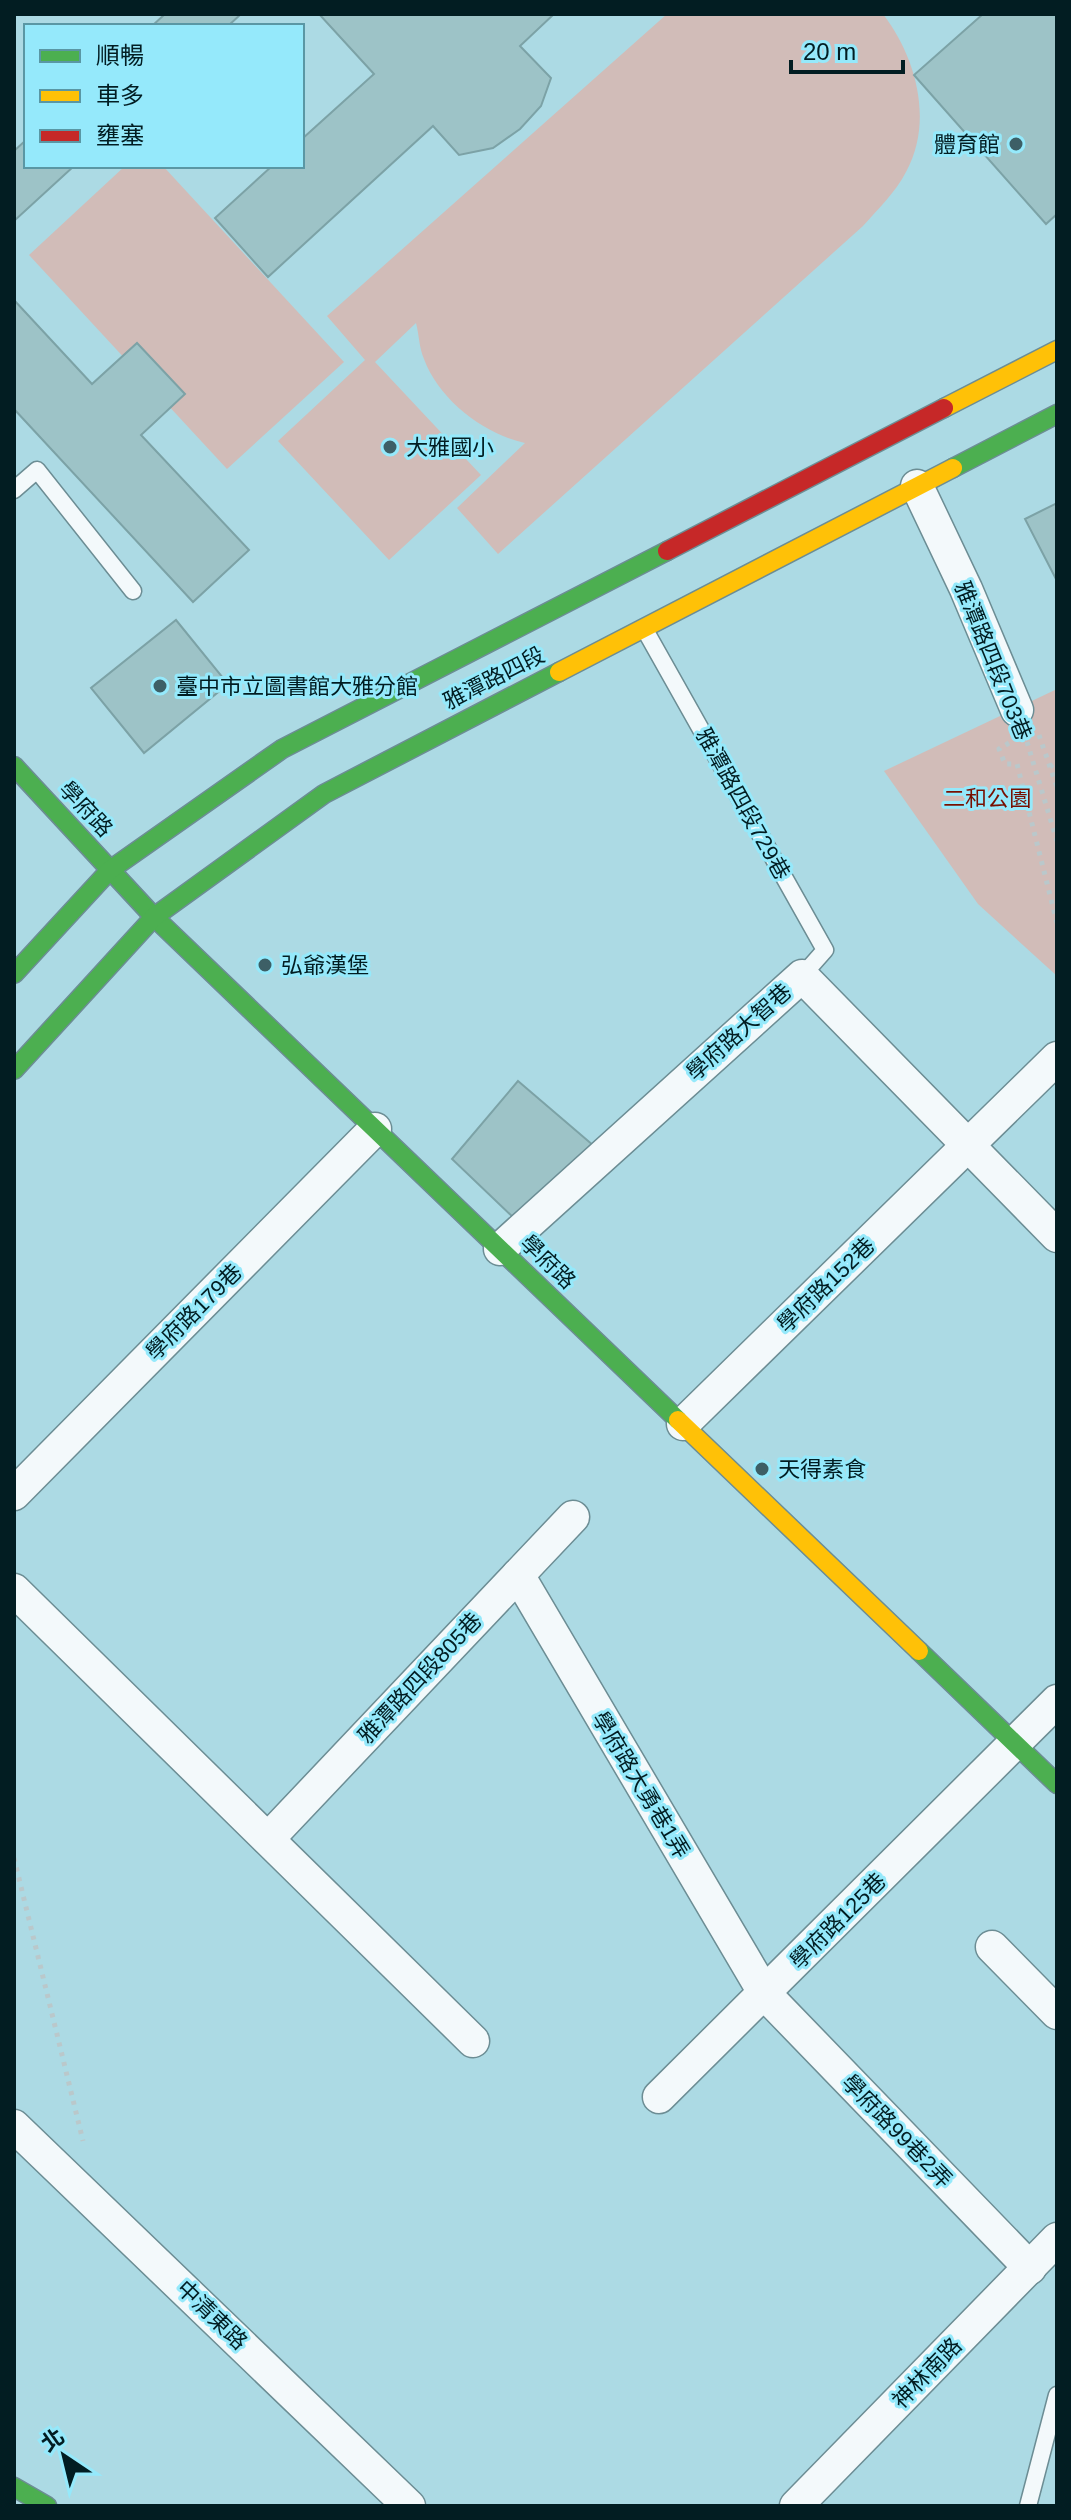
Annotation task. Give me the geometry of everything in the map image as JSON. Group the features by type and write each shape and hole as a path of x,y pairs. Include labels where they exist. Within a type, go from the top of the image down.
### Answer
{"street":[{"name":"雅潭路四段","path":"14,974 110,870 282,749 1057,350"},
{"name":"雅潭路四段","path":"14,1070 154,917 324,794 1057,414"},
{"name":"雅潭路四段703巷","path":"917,486 966,589 1021,722"},
{"name":"學府路","path":"14,766 154,917 1057,1784"},
{"name":"學府路大智巷","path":"500,1249 802,976 1057,1236"},
{"path":"969,1146 1057,1058"},
{"name":"學府路179巷","path":"14,1494 375,1129"},
{"name":"學府路152巷","path":"683,1424 969,1146"},
{"name":"雅潭路四段805巷","path":"268,1839 573,1517"},
{"name":"學府路大勇巷1弄","path":"518,1575 765,1994"},
{"path":"14,1590 473,2041"},
{"name":"學府路125巷","path":"659,2097 1057,1701"},
{"path":"992,1947 1057,2013"},
{"name":"學府路99巷2弄","path":"765,1994 1030,2268"},
{"name":"中清東路","path":"14,2126 409,2506"},
{"name":"神林南路","path":"796,2506 1057,2239"},
{"path":"14,2487 47,2506"}],"lane":[{"path":"14,490 37,470 133,591"},
{"name":"雅潭路四段729巷","path":"644,628 825,950 802,976"},
{"path":"1028,2506 1057,2395"}],"path":[{"path":"1057,787 1039,732 1021,722 999,749 1005,764 1017,764 1057,923"},
{"name":"雅潭路四段703巷","path":"1021,722 1057,841"},
{"path":"1050,767 1057,761"},
{"path":"14,1858 83,2144"}],"green space":[{"path":"667,14 883,14 904,50 917,90 919,132 906,172 892,194 863,226 498,554 457,508 525,443 479,423 440,388 424,359 416,323 375,362 481,475 389,560 278,441 365,360 327,316"},
{"path":"123,168 165,168 344,362 227,469 29,255"},
{"name":"二和公園","path":"1057,689 1057,976 978,904 884,771"}],"building":[{"path":"165,14 241,14 230,24 154,24"},
{"path":"319,14 554,14 520,46 551,78 541,106 520,129 493,148 459,155 433,126 268,277 215,218 270,168 304,168 304,137 374,74"},
{"name":"體育館","path":"983,14 1057,14 1057,214 1046,224 914,75"},
{"path":"24,142 24,168 72,168 14,221 14,151"},
{"path":"14,300 92,384 137,343 185,394 141,435 249,550 193,602 14,409"},
{"path":"1057,503 1057,581 1025,519"},
{"name":"臺中市立圖書館大雅分館","path":"176,620 228,684 144,753 91,688"},
{"path":"518,1081 594,1146 516,1220 452,1159"}],"traffic: fast":[{"path":"953,468 1057,414"},
{"path":"14,974 110,870 282,749 667,551"},
{"path":"14,1070 154,917 324,794 559,672"},
{"path":"14,766 154,917 678,1420"},
{"path":"919,1651 1057,1784"},
{"path":"14,2487 47,2506"}],"traffic: slow":[{"path":"944,408 1057,350"},
{"path":"559,672 953,468"},
{"path":"678,1420 919,1651"}],"traffic: jam":[{"path":"667,551 944,408"}],"place":[{"name":"體育館","path":"1016,144"},
{"name":"大雅國小","path":"390,447"},
{"name":"臺中市立圖書館大雅分館","path":"160,686"},
{"name":"弘爺漢堡","path":"265,965"},
{"name":"天得素食","path":"762,1469"}]}
